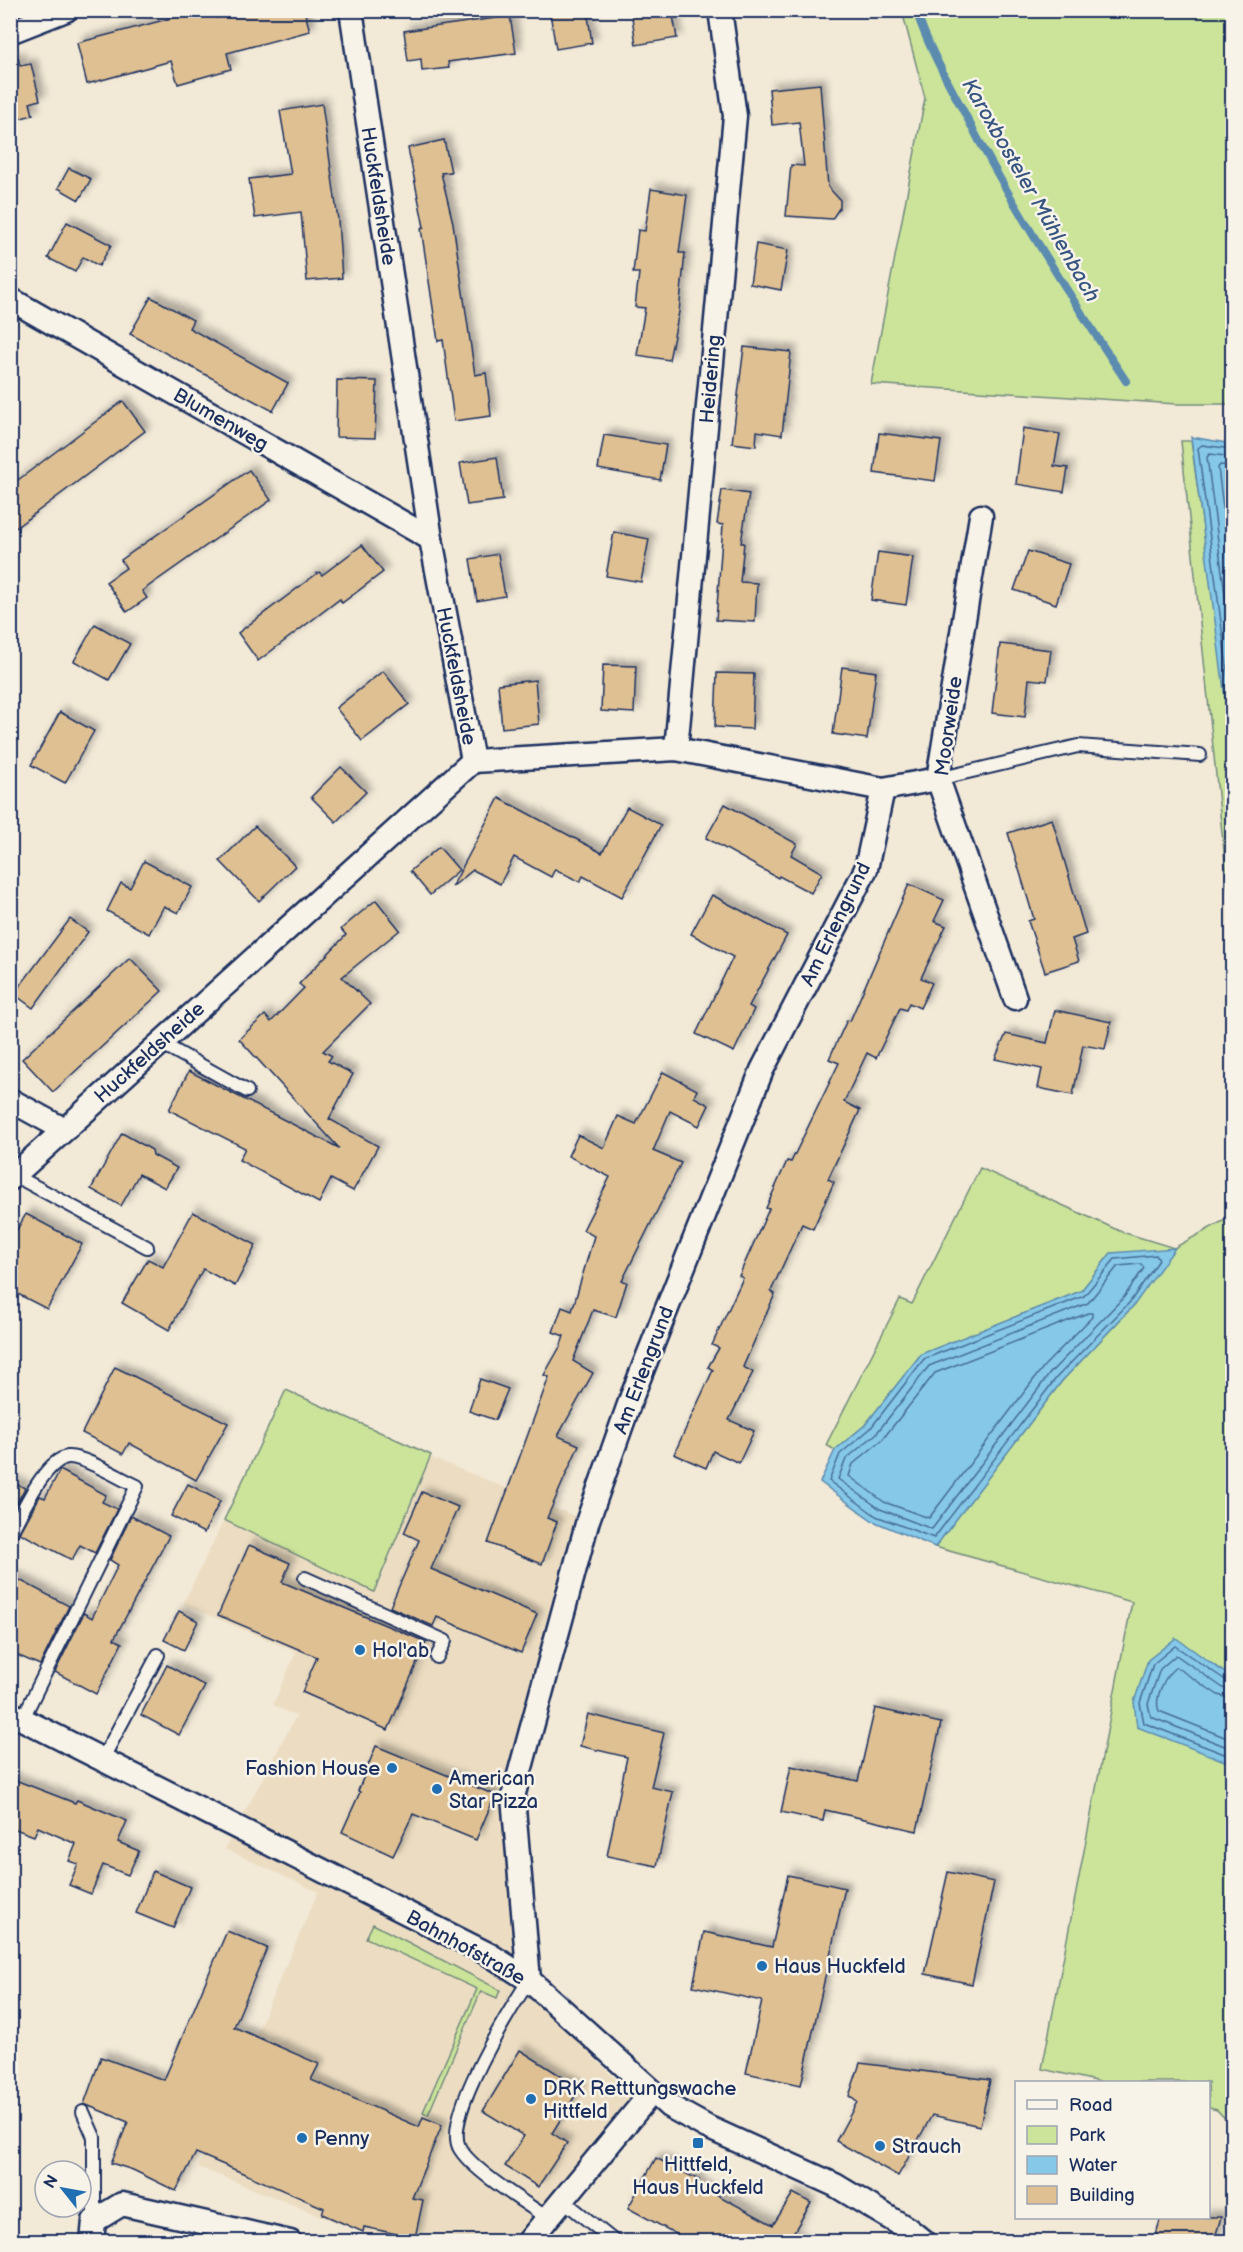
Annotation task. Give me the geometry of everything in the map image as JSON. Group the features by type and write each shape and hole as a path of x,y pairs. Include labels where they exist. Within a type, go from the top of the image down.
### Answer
{"street":[{"path":"10,32 66,10"},
{"name":"Huckfeldsheide","path":"12,1177 473,761 431,538 351,10"},
{"name":"Heidering","path":"675,749 735,116 720,10"},
{"name":"Blumenweg","path":"10,299 431,538"},
{"name":"Moorweide","path":"981,516 938,779 1015,998"},
{"path":"473,761 675,749 883,789 938,779"},
{"name":"Am Erlengrund","path":"529,1980 513,1797 588,1520 632,1396 762,1070 866,869 883,789"},
{"path":"10,1100 63,1129"},
{"name":"Bahnhofstraße","path":"16,1715 479,1950 529,1980 669,2106 707,2127 835,2185 924,2241"},
{"path":"528,2241 564,2201 652,2092"},
{"path":"93,2231 122,2204 290,2241"}],"lane":[{"path":"938,779 1078,746 1200,754"},
{"path":"159,1042 247,1091"},
{"path":"12,1177 147,1247"},
{"path":"10,1534 37,1486 50,1469 64,1459 79,1459 137,1486 16,1715"},
{"path":"305,1578 445,1641 437,1657"},
{"path":"103,1758 158,1654"},
{"path":"529,1980 500,2027 467,2093 456,2126 456,2137 459,2148 474,2163 549,2219"},
{"path":"83,2112 94,2137 93,2231"},
{"path":"564,2201 615,2241"}],"shaded area":[{"path":"430,1457 579,1518 503,1797 511,1925 520,1983 636,2100 515,2241 384,2241 198,2167 318,1892 225,1849 296,1716 273,1705 296,1652 183,1604 224,1520 374,1592"}],"green space":[{"path":"902,11 1232,11 1232,404 1177,404 871,384 925,98"},
{"path":"1181,441 1191,441 1232,737 1232,928"},
{"path":"980,1168 1122,1232 1174,1248 1232,1216 1232,2126 1217,2110 1210,2108 1210,2081 1096,2081 1042,2069 1132,1602 935,1547 1062,1381 1134,1305 1111,1253 1081,1291 921,1354 865,1425 835,1450 826,1445 900,1299 912,1304"},
{"path":"286,1390 431,1455 374,1592 224,1520"},
{"path":"373,1924 500,1990 497,1998 481,1991 428,2115 423,2112 477,1989 366,1938"}],"water":[{"path":"1191,437 1232,444 1232,737 1230,736"},
{"path":"1175,1248 1134,1305 1062,1381 935,1547 873,1521 820,1482 835,1450 865,1425 921,1354 1081,1291 1111,1253"},
{"path":"1176,1638 1232,1678 1232,1764 1137,1727 1134,1702 1148,1660"}],"building":[{"path":"202,10 215,10 217,18 245,10 304,10 310,31 227,53 231,69 178,84 171,61 87,84 77,43"},
{"path":"587,10 592,43 556,49 550,13"},
{"path":"631,10 672,10 677,38 636,45"},
{"path":"510,16 516,53 448,62 449,68 422,71 421,59 408,61 404,31"},
{"path":"18,58 20,66 31,64 40,100 30,103 33,115 10,121 10,59"},
{"path":"820,84 828,187 840,200 840,207 832,219 786,216 791,165 804,166 799,122 772,125 769,89"},
{"path":"322,104 338,220 342,278 307,281 301,212 255,218 249,179 291,174 280,111"},
{"path":"444,140 451,172 441,173 453,223 475,375 486,373 491,416 454,421 443,340 438,341 421,228 424,227 408,148"},
{"path":"69,168 91,179 79,200 58,188"},
{"path":"651,189 687,195 679,253 685,253 679,312 669,360 637,355 645,308 635,307 639,273 633,273 638,230 645,231"},
{"path":"67,222 111,245 99,266 83,257 75,272 48,258"},
{"path":"756,244 788,250 781,290 750,284"},
{"path":"151,297 193,320 189,328 288,383 273,411 130,334"},
{"path":"744,347 791,352 782,435 757,431 756,446 732,443"},
{"path":"337,380 377,381 375,438 336,437"},
{"path":"123,401 145,431 10,532 10,486"},
{"path":"1023,428 1060,434 1054,466 1068,468 1064,492 1016,484"},
{"path":"879,433 941,441 935,481 874,473"},
{"path":"604,435 666,445 660,480 598,469"},
{"path":"497,457 503,500 467,505 460,463"},
{"path":"249,470 271,500 142,591 147,598 127,612 106,582 126,568 121,560"},
{"path":"722,490 749,494 741,543 744,543 740,582 757,583 755,622 716,620 723,525 717,524"},
{"path":"614,532 649,539 641,582 606,576"},
{"path":"362,545 383,572 342,603 340,599 258,661 238,633 319,572 322,575"},
{"path":"1028,551 1069,564 1056,604 1014,590"},
{"path":"878,552 913,557 906,605 871,600"},
{"path":"498,554 505,596 477,601 470,559"},
{"path":"95,624 130,644 109,680 74,661"},
{"path":"1000,644 1051,650 1047,681 1029,679 1025,717 992,713"},
{"path":"603,665 636,666 634,713 601,711"},
{"path":"842,667 876,672 867,739 833,734"},
{"path":"383,671 409,704 362,741 336,708"},
{"path":"717,673 754,674 752,729 715,727"},
{"path":"535,680 539,724 502,728 498,684"},
{"path":"60,712 94,731 65,783 31,765"},
{"path":"341,767 366,792 336,822 311,797"},
{"path":"499,798 602,853 627,807 661,825 622,897 583,876 580,882 555,869 551,877 514,857 500,884 473,870 452,887"},
{"path":"725,804 797,844 791,855 822,873 811,893 779,876 778,878 706,838"},
{"path":"1052,819 1086,934 1072,939 1079,961 1045,972 1028,921 1034,919 1008,833"},
{"path":"255,826 295,866 259,901 220,861"},
{"path":"439,847 459,870 430,895 410,871"},
{"path":"144,861 192,887 178,913 164,906 149,934 107,911 121,883 130,888"},
{"path":"909,884 944,900 934,921 946,926 921,978 932,983 920,1008 909,1003 906,1010 900,1008 876,1058 867,1053 844,1102 860,1110 828,1179 834,1182 813,1229 802,1224 771,1291 775,1294 743,1367 753,1372 729,1420 754,1431 739,1463 713,1451 706,1468 674,1454 713,1370 708,1367 719,1348 712,1345 743,1278 739,1276 769,1209 766,1208 787,1161 791,1162 839,1063 829,1059 847,1020 850,1021"},
{"path":"712,895 787,935 749,1006 754,1009 734,1052 696,1034 733,957 691,934"},
{"path":"376,900 400,930 342,977 370,1004 323,1051 332,1056 328,1061 353,1074 329,1119 378,1146 353,1191 331,1179 319,1203 239,1160 245,1148 169,1110 189,1071 339,1148 239,1039 265,1015 271,1022 304,988 299,984 346,935 341,929"},
{"path":"70,919 88,932 33,1008 14,994"},
{"path":"130,958 162,991 53,1092 22,1059"},
{"path":"1055,1010 1111,1022 1105,1049 1083,1045 1073,1095 1038,1088 1042,1069 995,1059 1006,1034 1047,1043"},
{"path":"663,1072 697,1090 694,1097 709,1105 699,1126 670,1111 653,1151 681,1163 622,1281 627,1282 616,1317 593,1310 573,1361 593,1373 558,1436 579,1445 547,1518 557,1522 542,1564 488,1543 549,1377 544,1375 564,1336 553,1332 562,1307 572,1311 594,1236 583,1230 610,1177 568,1156 578,1135 604,1148 618,1116 636,1124"},
{"path":"122,1133 152,1150 153,1155 177,1168 165,1188 139,1174 121,1206 91,1189"},
{"path":"193,1212 256,1245 235,1286 203,1269 169,1330 122,1303 148,1259 163,1267"},
{"path":"26,1214 82,1244 47,1309 10,1290 10,1242"},
{"path":"115,1367 228,1423 196,1480 129,1443 123,1454 82,1433"},
{"path":"480,1379 508,1389 495,1420 469,1411"},
{"path":"60,1470 106,1495 102,1502 117,1509 95,1553 80,1545 72,1560 20,1533 40,1496 45,1498"},
{"path":"10,1481 25,1488 10,1515"},
{"path":"188,1484 220,1501 204,1533 171,1516"},
{"path":"422,1492 458,1507 431,1569 537,1614 521,1653 437,1617 433,1626 390,1607 419,1540 404,1533"},
{"path":"131,1516 169,1536 114,1639 122,1643 96,1694 55,1672 84,1613 92,1618 118,1565 110,1560"},
{"path":"249,1545 290,1563 282,1582 426,1642 388,1730 302,1692 317,1657 218,1615"},
{"path":"10,1575 69,1606 40,1665 10,1652"},
{"path":"179,1611 198,1621 184,1650 164,1640"},
{"path":"167,1665 205,1686 179,1735 141,1715"},
{"path":"875,1708 941,1723 917,1831 825,1810 823,1821 781,1812 791,1766 858,1781"},
{"path":"588,1714 664,1733 651,1787 673,1792 657,1866 607,1856 627,1757 580,1746"},
{"path":"376,1746 495,1795 476,1840 413,1814 393,1856 342,1832 360,1792 358,1791"},
{"path":"10,1778 75,1803 77,1800 127,1821 118,1842 139,1851 128,1875 103,1865 91,1894 69,1885 78,1864 69,1861 76,1844 38,1827 34,1836 10,1827"},
{"path":"153,1871 190,1887 173,1928 136,1913"},
{"path":"948,1872 994,1882 972,1984 925,1974"},
{"name":"Haus Huckfeld","path":"788,1875 845,1888 801,2085 746,2073 762,2001 693,1986 704,1932 772,1947"},
{"path":"227,1931 267,1948 234,2027 319,2064 311,2080 419,2127 423,2117 442,2125 412,2198 423,2200 415,2238 364,2227 363,2232 322,2214 324,2208 196,2153 176,2191 133,2170 111,2163 128,2122 84,2104 101,2057 164,2080"},
{"name":"DRK Retttungswache Hittfeld","path":"520,2050 580,2088 552,2133 567,2143 538,2187 505,2166 524,2136 483,2111"},
{"path":"860,2063 990,2080 980,2126 932,2115 898,2176 836,2141 857,2102 849,2096"},
{"path":"656,2158 699,2180 697,2184 773,2225 793,2193 811,2203 792,2235 803,2241 689,2241 628,2208"},
{"path":"1221,2217 1214,2241 1154,2241 1160,2219"}],"waterway":[{"name":"Karoxbosteler Mühlenbach","path":"916,10 938,63 1002,183 1062,283 1126,381"}],"place":[{"name":"Hol'ab","path":"360,1650"},
{"name":"Fashion House","path":"392,1768"},
{"name":"American Star Pizza","path":"437,1789"},
{"name":"Haus Huckfeld","path":"762,1966"},
{"name":"DRK Retttungswache Hittfeld","path":"531,2099"},
{"name":"Penny","path":"302,2138"},
{"name":"Hittfeld, Haus Huckfeld","path":"698,2143"},
{"name":"Strauch","path":"880,2146"}]}
